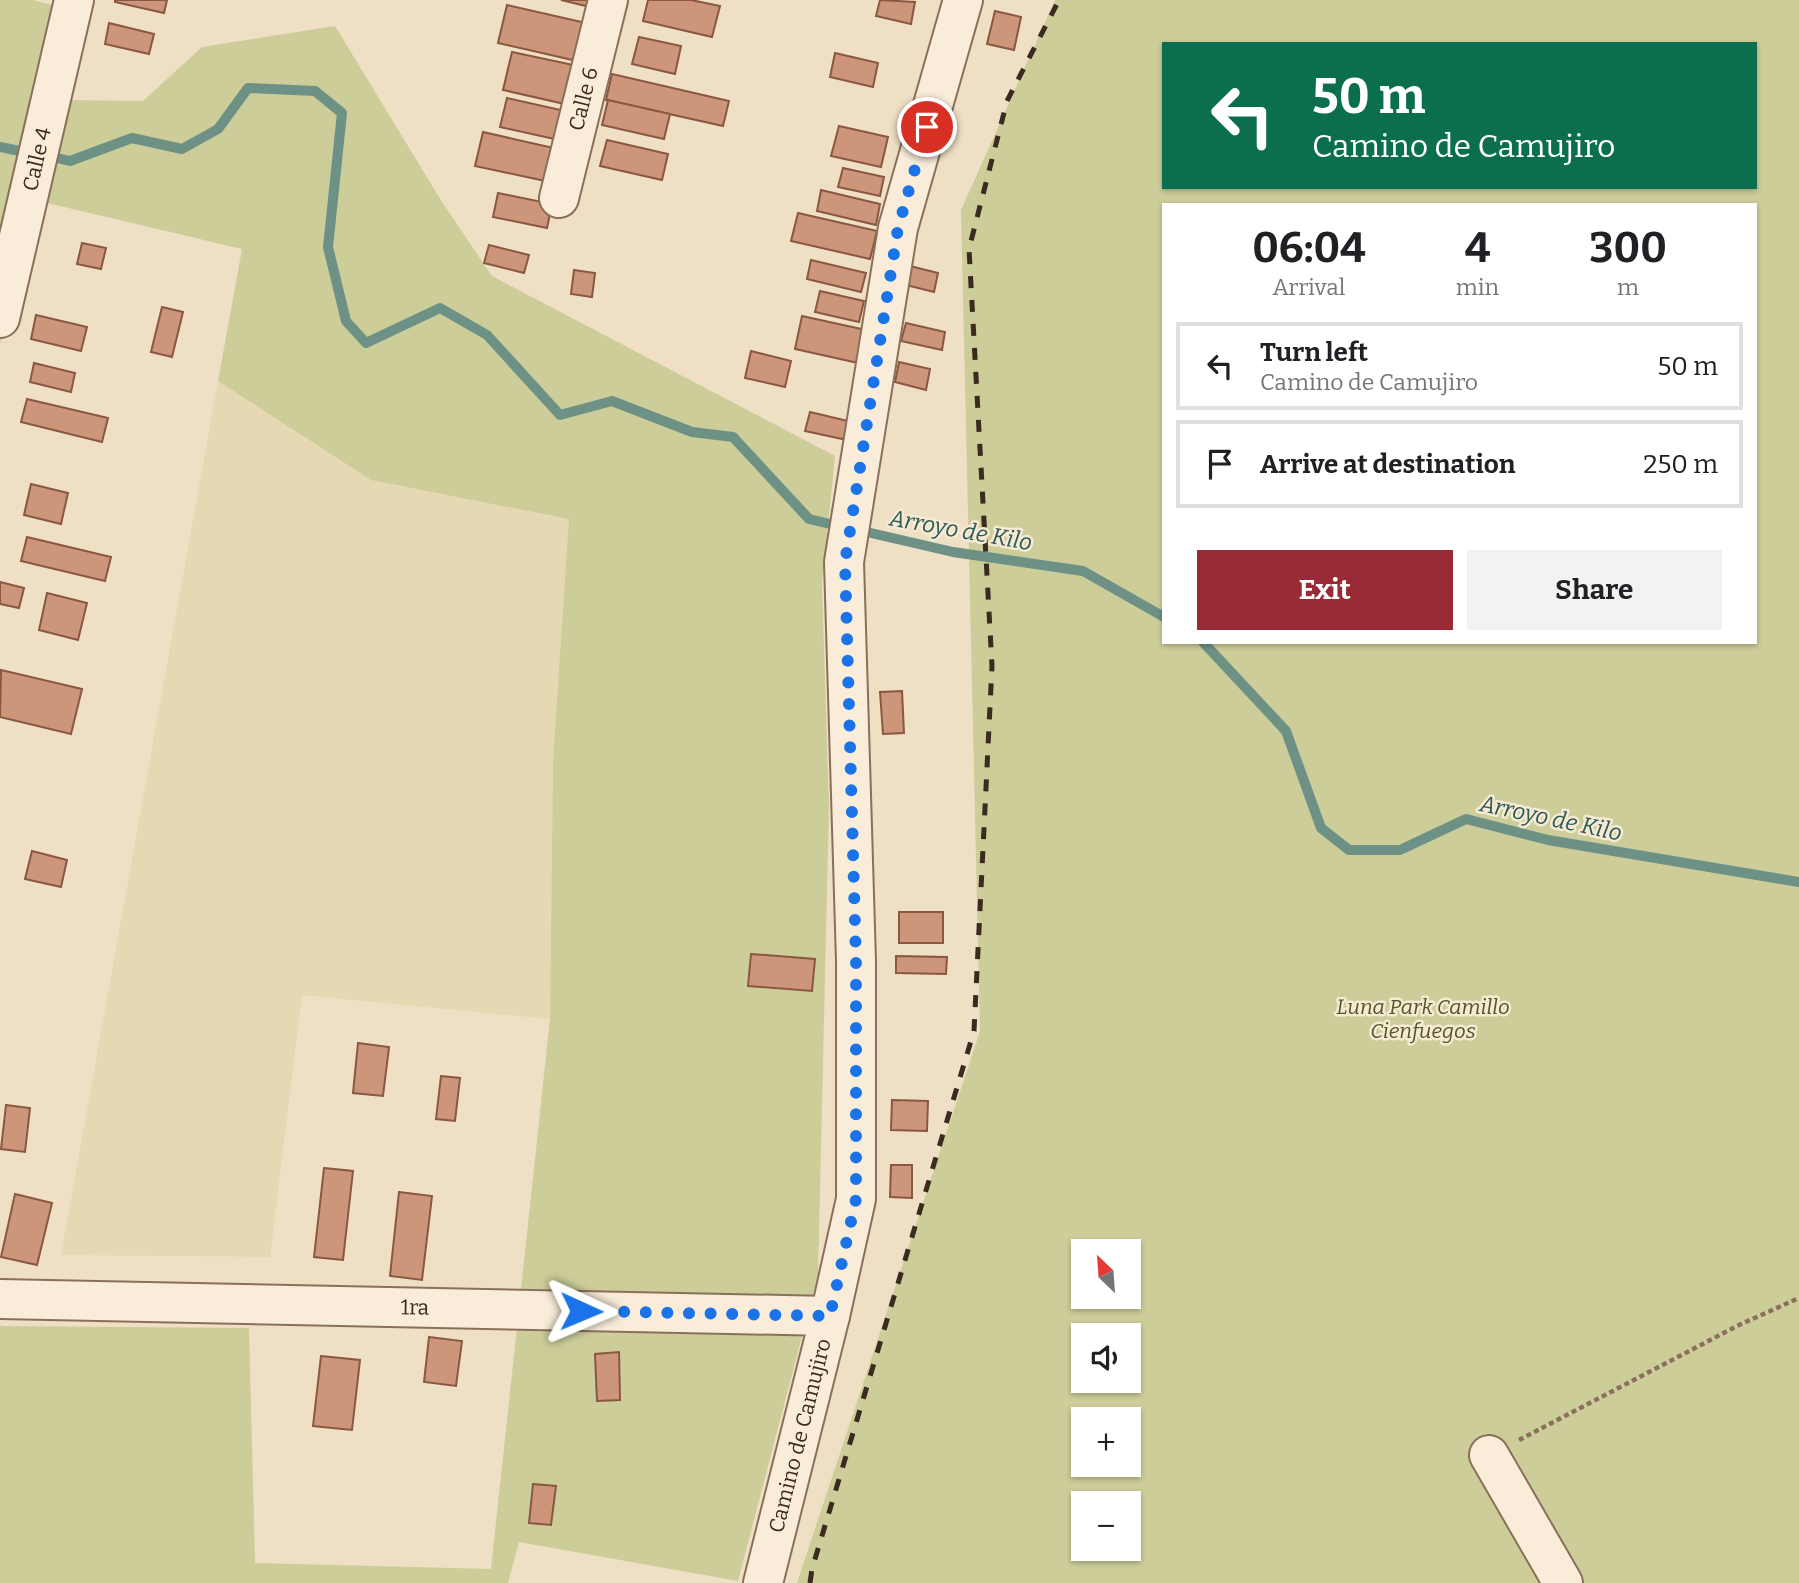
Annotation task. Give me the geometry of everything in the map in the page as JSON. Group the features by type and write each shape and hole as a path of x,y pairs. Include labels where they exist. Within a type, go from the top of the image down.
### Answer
{"street":[{"name":"Calle 4","path":"0,318 74,0"},
{"name":"Calle 6","path":"559,198 608,0"},
{"name":"Camino de Camujiro","path":"763,1583 830,1316 856,1199 856,961 845,562 898,228 963,0"},
{"name":"1ra","path":"0,1299 830,1316"},
{"path":"1489,1455 1563,1583"}],"path":[{"path":"1489,1455 1739,1325 1799,1298"}],"shaded area":[{"path":"218,381 371,480 569,519 553,760 550,1019 302,995 270,1257 61,1255"}],"green space":[{"path":"0,0 33,0 73,11 66,100 143,101 202,47 335,26 442,202 492,276 835,456 822,584 829,806 818,1275 738,1581 519,1542 508,1583 0,1583 0,1326 249,1328 255,1563 491,1569 550,1019 553,760 569,519 371,480 218,381 242,249 43,202 0,344"},
{"name":"Luna Park Camillo Cienfuegos","path":"1055,0 1799,0 1799,1583 797,1583 980,1031 961,210"}],"building":[{"path":"115,0 167,0 164,13"},
{"path":"561,0 592,0 590,7"},
{"path":"648,0 691,0 720,6 712,37 643,21"},
{"path":"880,0 915,2 911,24 876,16"},
{"path":"507,5 586,23 577,61 498,43"},
{"path":"995,11 1021,17 1014,50 987,44"},
{"path":"109,23 154,34 149,54 105,44"},
{"path":"639,37 681,46 675,74 632,64"},
{"path":"512,52 578,66 569,105 503,90"},
{"path":"835,53 878,63 873,87 830,77"},
{"path":"612,74 729,101 723,126 606,100"},
{"path":"507,98 565,111 559,140 500,127"},
{"path":"608,100 670,114 664,139 602,125"},
{"path":"839,126 888,137 881,167 831,156"},
{"path":"483,132 558,149 550,182 475,166"},
{"path":"607,140 668,154 662,180 600,166"},
{"path":"843,168 884,177 880,196 838,187"},
{"path":"821,190 880,204 876,225 817,211"},
{"path":"498,193 552,204 547,228 493,217"},
{"path":"798,213 877,231 870,259 791,241"},
{"path":"82,243 106,248 101,269 77,264"},
{"path":"489,245 529,255 524,273 484,263"},
{"path":"811,260 866,273 861,292 807,279"},
{"path":"910,266 938,273 934,292 906,285"},
{"path":"574,270 595,273 592,297 571,294"},
{"path":"820,291 864,301 859,322 815,312"},
{"path":"162,307 183,312 172,357 151,352"},
{"path":"36,315 87,327 81,351 31,339"},
{"path":"802,316 866,330 858,363 795,349"},
{"path":"906,323 945,332 942,350 901,341"},
{"path":"751,351 791,361 785,387 745,378"},
{"path":"899,362 930,369 926,390 895,382"},
{"path":"34,363 75,373 71,392 30,382"},
{"path":"27,399 108,418 102,442 21,422"},
{"path":"810,412 852,422 847,440 805,431"},
{"path":"31,484 68,493 61,524 24,515"},
{"path":"27,537 111,557 105,581 21,561"},
{"path":"0,582 24,588 19,608 0,604"},
{"path":"47,593 87,603 78,640 39,630"},
{"path":"1,670 82,689 71,734 0,717"},
{"path":"902,691 904,733 883,734 880,692"},
{"path":"32,851 67,860 61,887 25,879"},
{"path":"899,912 943,912 943,943 899,943"},
{"path":"751,954 815,959 812,991 748,986"},
{"path":"896,956 947,957 946,974 896,973"},
{"path":"358,1043 389,1047 383,1096 353,1093"},
{"path":"441,1076 460,1078 455,1121 436,1119"},
{"path":"892,1100 928,1101 927,1131 891,1130"},
{"path":"6,1105 30,1108 25,1152 1,1149"},
{"path":"891,1165 912,1165 912,1198 890,1197"},
{"path":"324,1168 353,1171 343,1260 314,1257"},
{"path":"399,1192 432,1196 422,1280 390,1276"},
{"path":"15,1194 52,1203 37,1265 1,1257"},
{"path":"429,1337 462,1341 456,1386 424,1382"},
{"path":"619,1352 620,1400 597,1401 595,1354"},
{"path":"321,1356 360,1360 352,1430 313,1426"},
{"path":"533,1484 556,1486 551,1525 529,1523"}],"waterway":[{"name":"Arroyo de Kilo","path":"44,155 70,161 132,138 182,149 218,129 248,88 315,91 342,113 328,247 346,321 366,343 440,308 487,335 560,415 612,401 692,432 733,437 809,519 843,527"},
{"name":"Arroyo de Kilo","path":"0,147 29,153"},
{"name":"Arroyo de Kilo","path":"858,530 953,552 1083,571 1162,616"},
{"name":"Arroyo de Kilo","path":"1205,644 1286,731 1321,828 1349,850 1400,850 1466,819 1548,840 1799,882"}],"railway":[{"path":"810,1583 974,1031 992,666 969,249 1007,101 1059,0"}],"route":[{"path":"581,1311 830,1316 856,1199 856,961 845,562 898,228 927,127"}]}
